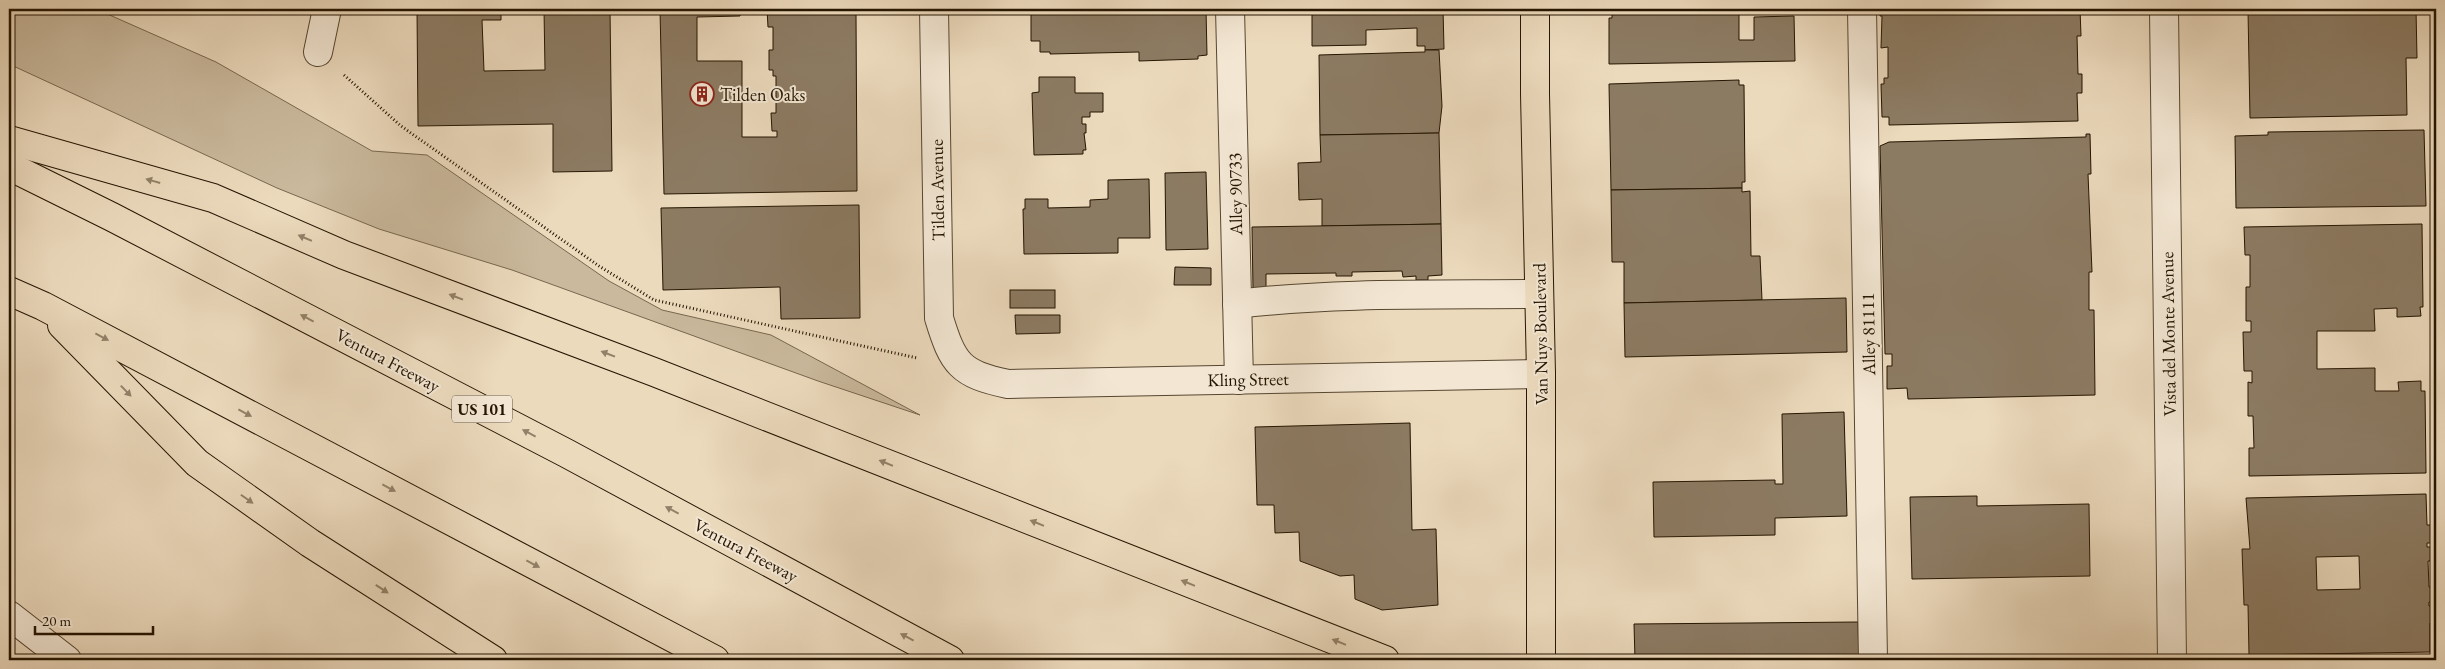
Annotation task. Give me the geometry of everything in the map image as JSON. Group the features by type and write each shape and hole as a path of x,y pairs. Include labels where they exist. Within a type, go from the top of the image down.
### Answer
{"main road":[{"name":"Van Nuys Boulevard","path":"1535,9 1541,374 1542,660"},
{"path":"9,140 213,198 344,255 654,372 1384,660"},
{"name":"Ventura Freeway","path":"9,166 129,225 549,444 950,660"},
{"path":"9,291 43,306 715,660"},
{"path":"43,306 197,463 310,543 493,660"}],"street":[{"path":"318,52 327,9"},
{"name":"Tilden Avenue","path":"934,9 939,318 947,344 960,366"},
{"name":"Alley 90733","path":"1230,9 1239,380"},
{"name":"Alley 81111","path":"1862,9 1874,660"},
{"name":"Vista del Monte Avenue","path":"2164,9 2172,660"},
{"path":"1237,304 1281,298 1338,295 1539,294"},
{"name":"Kling Street","path":"960,366 981,378 1008,384 1541,374"},
{"path":"9,615 67,660"}],"path":[{"path":"318,52 401,126 599,266 654,300 806,335 960,366"}],"shaded area":[{"path":"9,9 96,9 216,62 372,151 427,155 609,281 662,310 771,335 920,415 818,381 512,270 379,229 277,188 9,64"}],"building":[{"path":"417,9 501,9 501,20 482,20 484,71 545,70 544,9 610,9 612,171 553,172 553,124 418,126"},
{"name":"Tilden Oaks","path":"660,9 740,9 740,16 697,17 697,61 742,61 742,137 777,137 777,131 772,131 771,113 776,113 776,76 773,76 773,70 769,70 769,50 773,50 773,27 768,27 767,9 854,9 854,14 856,14 857,191 664,194"},
{"path":"1031,9 1206,9 1207,55 1198,56 1198,59 1139,61 1139,52 1050,54 1050,52 1040,52 1040,41 1031,41"},
{"path":"1292,9 1443,9 1444,49 1425,50 1425,46 1417,46 1417,28 1366,30 1366,45 1312,46 1312,12 1292,13"},
{"path":"1612,9 1739,9 1739,40 1754,40 1754,17 1794,16 1795,61 1609,64 1609,18 1612,18"},
{"path":"1880,9 2080,9 2081,36 2077,36 2078,74 2082,74 2082,93 2077,93 2078,121 1889,125 1889,117 1882,117 1881,84 1884,84 1884,78 1888,78 1888,47 1881,48 1882,16 1880,16"},
{"path":"2416,9 2417,58 2406,58 2407,115 2250,118 2248,11"},
{"path":"1425,50 1439,50 1442,106 1439,133 1320,135 1319,55 1425,52"},
{"path":"1039,77 1075,77 1075,93 1103,93 1103,112 1090,112 1090,117 1082,117 1082,124 1086,124 1086,133 1084,133 1086,150 1083,150 1083,154 1034,155 1032,93 1039,92"},
{"path":"1739,80 1739,85 1744,85 1745,182 1742,182 1742,188 1611,190 1609,84"},
{"path":"2424,130 2426,206 2236,208 2235,136 2268,135 2268,132"},
{"path":"1439,133 1441,224 1322,226 1322,199 1299,200 1298,163 1321,162 1320,135"},
{"path":"2086,134 2090,134 2091,174 2088,174 2092,272 2089,272 2089,310 2094,310 2095,395 1908,399 1907,388 1887,389 1887,366 1892,366 1892,354 1885,354 1880,146 1889,142 2086,137"},
{"path":"1206,172 1208,249 1166,250 1165,173"},
{"path":"1149,179 1150,238 1118,238 1118,253 1024,254 1023,209 1025,209 1025,199 1048,199 1048,208 1090,207 1090,200 1108,199 1108,180"},
{"path":"1742,188 1742,192 1750,191 1751,256 1760,256 1762,300 1624,303 1624,262 1612,262 1611,190"},
{"path":"859,205 860,318 781,319 780,287 663,290 661,208"},
{"path":"1441,224 1442,275 1428,276 1428,280 1416,280 1416,276 1403,277 1402,271 1352,272 1352,276 1336,276 1336,273 1266,274 1266,288 1253,288 1252,227"},
{"path":"2422,224 2423,307 2420,307 2421,316 2397,317 2397,308 2374,309 2375,331 2317,331 2317,369 2375,368 2375,391 2399,391 2398,382 2421,381 2421,391 2425,391 2426,473 2249,476 2249,448 2254,448 2253,416 2248,416 2248,382 2252,383 2252,371 2244,371 2243,332 2251,332 2251,321 2246,321 2246,287 2250,287 2250,255 2245,255 2244,227"},
{"path":"1175,267 1211,268 1211,285 1174,285"},
{"path":"1010,290 1055,290 1055,308 1010,308"},
{"path":"1846,298 1847,352 1625,357 1624,303"},
{"path":"1015,315 1060,315 1060,333 1016,334"},
{"path":"1844,412 1847,516 1775,518 1775,535 1654,537 1653,482 1775,480 1775,484 1783,484 1782,414"},
{"path":"1410,423 1412,530 1436,529 1438,605 1382,610 1355,599 1354,575 1340,576 1300,561 1299,532 1275,533 1274,505 1257,505 1255,427"},
{"path":"2426,494 2427,525 2431,525 2432,543 2427,543 2427,547 2434,547 2434,561 2428,561 2429,587 2434,587 2434,602 2429,602 2429,606 2433,606 2433,623 2430,623 2430,652 2249,655 2248,605 2244,605 2242,549 2250,549 2246,498","holes":["2359,556 2360,589 2317,590 2316,557"]},
{"path":"1977,496 1977,506 2089,504 2090,576 1912,579 1910,497"},
{"path":"1858,622 1859,660 1635,660 1634,624"}],"place":[{"name":"Tilden Oaks","path":"702,94"}]}
